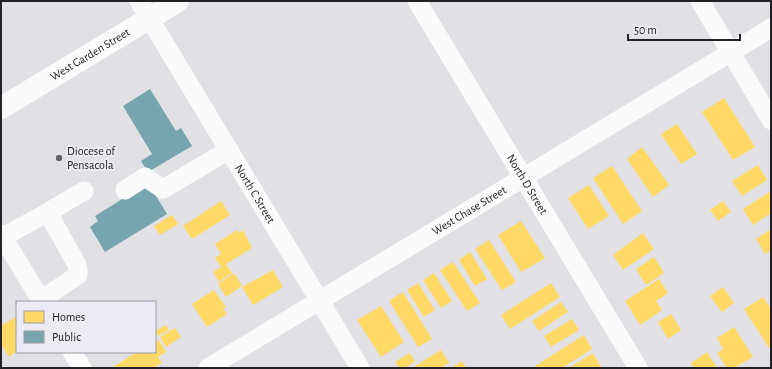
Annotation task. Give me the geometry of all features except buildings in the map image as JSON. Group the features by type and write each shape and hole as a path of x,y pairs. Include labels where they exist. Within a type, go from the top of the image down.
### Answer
{"main road":[{"name":"West Garden Street","path":"1,108 144,10 178,1"}],"street":[{"name":"North D Street","path":"416,1 638,368"},
{"path":"700,1 771,120"},
{"name":"North C Street","path":"144,10 360,368"},
{"name":"West Chase Street","path":"208,368 771,28"},
{"path":"125,190 145,177 163,188 229,150"},
{"path":"45,214 51,218 78,269 78,275 42,301 2,235 45,214 84,191"},
{"path":"73,353 82,368"}],"place":[{"name":"Diocese of Pensacola","path":"59,158"}]}
